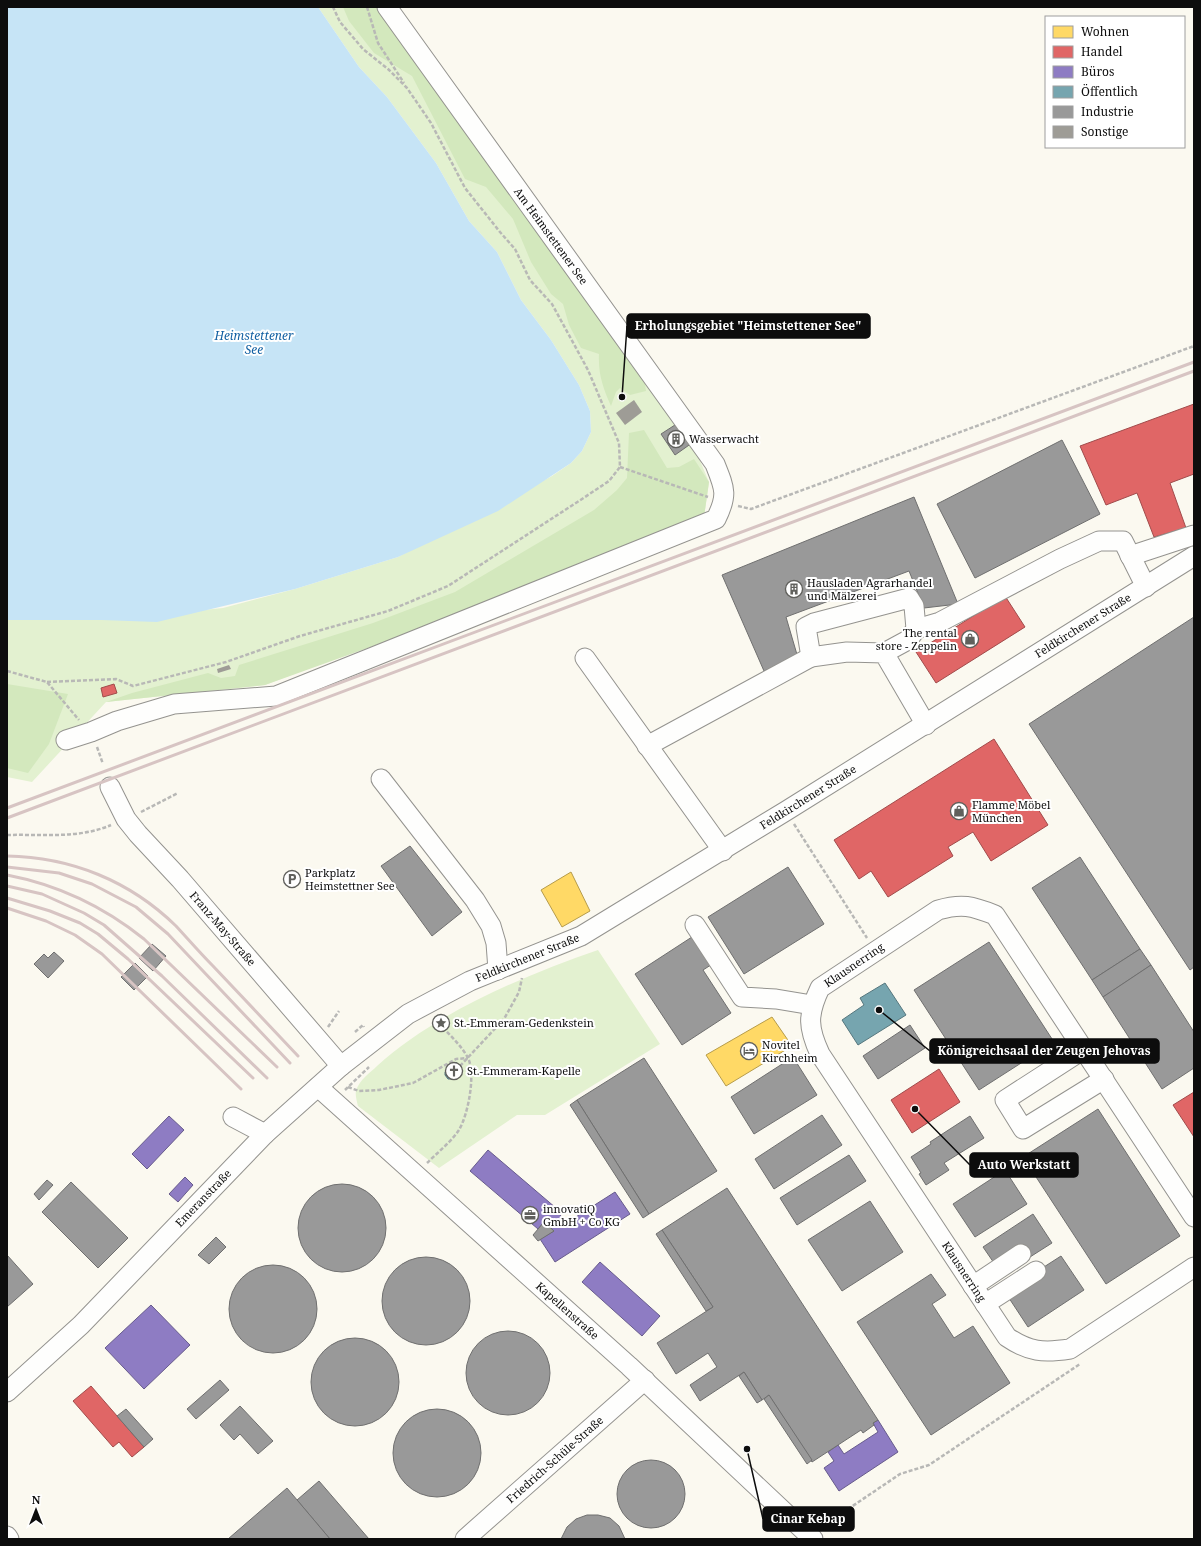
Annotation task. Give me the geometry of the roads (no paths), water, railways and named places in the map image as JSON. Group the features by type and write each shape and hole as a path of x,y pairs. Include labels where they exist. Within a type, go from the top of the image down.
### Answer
{"street":[{"name":"Am Heimstettener See","path":"66,740 91,732 117,721 174,704 276,696 716,519 724,503 724,485 715,464 387,7"},
{"path":"1130,556 1194,535"},
{"path":"647,746 811,657 847,652 884,653 908,640 916,629 940,622 1060,559 1100,542 1123,542 1146,587"},
{"name":"Feldkirchener Straße","path":"408,1014 470,981 581,936 723,851 1194,556"},
{"path":"811,657 806,627 814,623 908,598 914,606 916,629"},
{"path":"884,653 926,725"},
{"path":"585,658 723,851"},
{"path":"381,779 475,900 491,926 496,943 498,970"},
{"name":"Franz-May-Straße","path":"110,787 180,879 341,1066"},
{"name":"Klausnerring","path":"1194,1217 995,915 972,906 954,905 938,910 820,988 812,1004 810,1020 812,1036 820,1054 1007,1337 1019,1345 1032,1350 1050,1352 1070,1349 1194,1267"},
{"path":"695,924 742,997 776,999 812,1004"},
{"name":"Emeranstraße","path":"7,1392 81,1325 265,1134 341,1066 408,1014"},
{"path":"1084,1049 1006,1100 1023,1129 1104,1079"},
{"name":"Kapellenstraße","path":"318,1087 645,1380 811,1537"},
{"path":"233,1117 265,1134"},
{"path":"973,1286 1021,1254"},
{"path":"985,1304 1036,1271"},
{"name":"Friedrich-Schüle-Straße","path":"466,1539 645,1380"}],"water":[{"name":"Heimstettener See","path":"7,7 318,7 359,67 387,97 436,163 469,221 497,252 521,300 551,340 579,385 590,411 591,432 582,451 571,463 498,511 398,557 295,589 157,622 102,620 7,620"}],"railway":[{"path":"7,808 1194,362"},
{"path":"7,818 1194,371"},
{"path":"7,856 31,857 76,867 98,874 139,896 176,926 298,1056"},
{"path":"7,867 59,873 92,884 136,907 168,934 290,1063"},
{"path":"7,875 26,879 62,891 80,898 113,916 144,939 277,1067"},
{"path":"7,886 42,894 84,913 104,925 162,976 267,1078"},
{"path":"7,898 50,911 80,923 98,934 128,959 253,1078"},
{"path":"7,908 46,921 75,935 102,954 241,1089"}],"place":[{"name":"Erholungsgebiet \"Heimstettener See\"","path":"622,397"},
{"name":"Wasserwacht","path":"676,439"},
{"name":"Hausladen Agrarhandel und Mälzerei","path":"794,589"},
{"name":"The rental store - Zeppelin","path":"970,639"},
{"name":"Flamme Möbel München","path":"959,811"},
{"name":"Parkplatz Heimstettner See","path":"292,879"},
{"name":"Königreichsaal der Zeugen Jehovas","path":"879,1010"},
{"name":"St.-Emmeram-Gedenkstein","path":"441,1023"},
{"name":"Novitel Kirchheim","path":"749,1051"},
{"name":"St.-Emmeram-Kapelle","path":"454,1071"},
{"name":"Auto Werkstatt","path":"915,1109"},
{"name":"innovatiQ GmbH + Co KG","path":"530,1215"},
{"name":"Cinar Kebap","path":"747,1449"}]}
